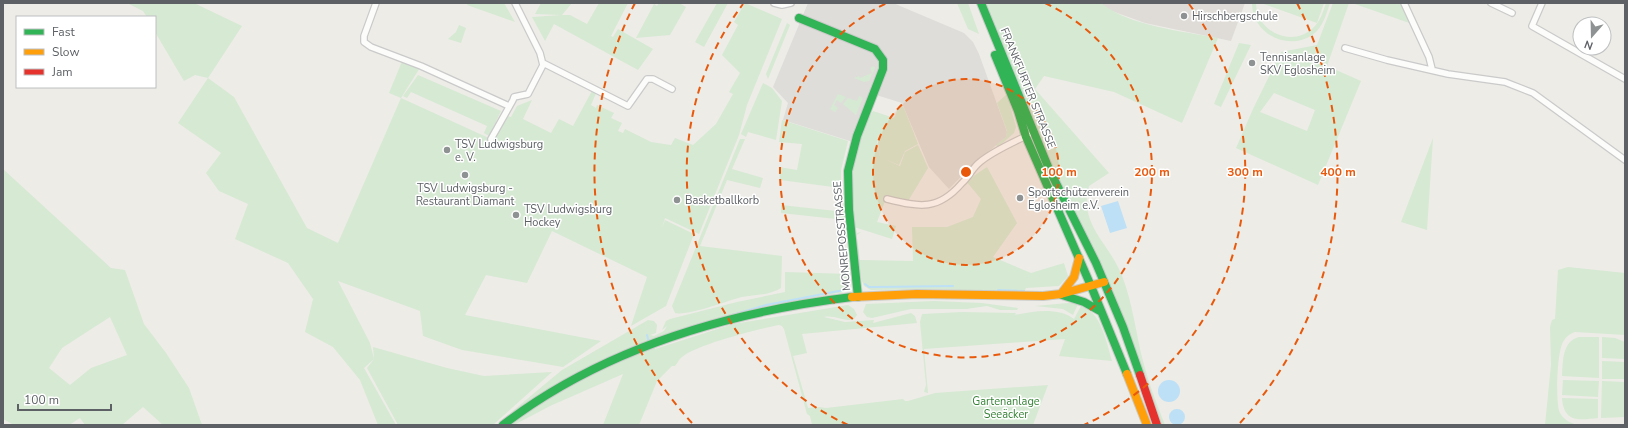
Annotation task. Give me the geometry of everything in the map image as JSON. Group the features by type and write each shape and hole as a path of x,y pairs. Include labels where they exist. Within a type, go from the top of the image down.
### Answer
{"main road":[{"name":"FRANKFURTER STRASSE","path":"974,3 1012,96 1026,137 1091,286 1147,425"},
{"name":"FRANKFURTER STRASSE","path":"981,3 1034,133 1064,200 1104,282 1133,352 1157,425"},
{"name":"MONREPOSSTRASSE","path":"799,18 875,49 881,55 884,62 882,73 852,149 848,171 849,210 858,297"},
{"path":"1061,294 1074,277 1079,258"},
{"path":"503,425 540,399 588,373 668,339 756,313 813,301 858,297 929,293 1026,297 1061,294 1104,282"},
{"path":"1061,294 1084,302 1100,310"}],"street":[{"path":"376,3 364,36 364,42 371,47 421,66 509,106"},
{"path":"491,139 514,97 528,94 543,69 543,62 515,3"},
{"path":"774,3 789,4"},
{"path":"1404,3 1429,58 1432,69"},
{"path":"1491,3 1512,13"},
{"path":"1542,3 1532,26 1625,79"},
{"path":"1345,48 1387,60 1432,69 1448,74 1505,82 1533,93 1625,160"},
{"path":"543,62 628,106 633,102 642,84 647,79 653,79 672,89"},
{"path":"887,199 920,206 938,203 955,191 979,162 1034,133"}],"shaded area":[{"path":"808,3 893,3 964,33 973,42 979,54 1007,132 1006,137 972,165 949,189 929,167 902,103 873,94 853,142 783,120 788,103 773,87"},
{"name":"Hirschbergschule","path":"1101,3 1245,3 1231,41 1145,23 1109,10"}],"green space":[{"path":"127,3 194,3 242,26 208,78 195,75 184,81 156,34 156,16 146,16 143,11"},
{"path":"468,3 504,3 515,22 467,5"},
{"path":"541,3 572,3 562,15 570,15 587,24 599,3 628,3 611,36 613,37 618,29 653,49 638,70 554,24 545,41 532,17 561,15 535,14"},
{"path":"659,3 679,3 686,7 670,35 636,38 654,4 657,6"},
{"path":"717,3 728,3 704,47 695,42"},
{"path":"745,3 782,19 747,105 739,135 699,234 665,218 662,228 665,220 694,234 666,306 631,326 647,277 552,231 527,283 486,275 465,315 601,341 563,367 462,350 423,336 420,311 338,281 370,343 374,359 364,368 396,425 378,425 360,380 333,347 305,332 313,299 288,263 235,239 248,204 219,191 206,173 221,153 178,123 208,78 234,97 307,228 338,243 401,98 491,139 504,115 511,117 517,106 532,100 523,119 551,133 559,119 573,126 593,89 597,91 591,105 596,108 597,105 614,113 611,118 622,123 618,131 623,133 625,129 651,142 671,145 675,138 693,145 716,124 733,94 729,92 740,73 722,55 738,25 734,22"},
{"path":"957,3 968,3 979,34 968,29"},
{"path":"981,3 1101,3 1113,11 1141,22 1173,30 1218,38 1182,123 1114,92 1044,76 1035,89 1109,173 1089,186 1087,199 1090,220 1123,278 1132,309 1145,368 1165,425 1157,425 1141,379"},
{"path":"1252,3 1256,3 1262,22 1268,29 1286,37 1295,37 1305,34 1313,28 1319,20 1326,3 1330,3 1323,21 1317,31 1307,38 1297,41 1286,41 1276,38 1266,32 1259,25 1254,15"},
{"path":"1261,3 1324,3 1317,23"},
{"path":"1333,3 1349,3 1327,66 1361,81 1318,185 1236,148 1281,52 1317,45","holes":["1274,93 1315,110 1307,131 1260,112"]},
{"path":"1352,3 1404,3 1415,25"},
{"path":"787,23 790,25 768,79 766,74"},
{"path":"459,25 466,28 461,43 448,39 456,32"},
{"path":"1239,43 1251,45 1221,107 1214,104"},
{"path":"403,59 421,66 401,98 389,93"},
{"path":"873,66 875,68 869,81 864,82 854,78 859,76 860,78 872,73 870,68"},
{"path":"418,75 501,111 489,136 484,133 487,126 411,92 407,98 403,96"},
{"path":"763,83 772,88 782,101 776,140 748,132 746,137 741,134"},
{"path":"838,94 846,97 841,103 837,100 834,105 838,108 835,112 830,109"},
{"path":"1007,94 1016,127 1014,133 998,147 996,145 1006,137 1007,131 997,103"},
{"path":"859,96 863,98 856,115 843,104 848,98 857,101"},
{"path":"900,104 904,108 918,144 905,151 899,165 880,157 900,166 905,152 918,145 928,168 908,201 887,196 877,222 896,226 892,239 854,227 852,181 855,152 859,138 873,111 894,118"},
{"path":"782,120 848,141 841,170 841,188 780,180 779,167 797,170 802,144 779,142"},
{"path":"1433,138 1427,230 1401,222"},
{"path":"740,139 745,139 732,169 763,178 760,188 727,180 700,246 782,256 781,288 772,292 742,297 698,310 675,313 672,306"},
{"path":"987,167 1017,223 993,257 1031,273 1064,263 1068,276 1059,286 1026,288 1029,280 1024,293 938,289 871,290 864,286 859,273 857,236 860,260 913,261 912,227 947,227 973,217 981,199 966,181"},
{"path":"3,169 111,268 125,270 144,324 166,353 189,388 202,425 163,425 143,407 122,425 85,425 80,418 69,425 14,425 3,419","holes":["110,317 127,355 91,368 70,385 49,368 62,348"]},
{"path":"781,205 845,212 845,220 781,213"},
{"path":"1568,267 1625,273 1625,335 1575,332 1567,337 1563,342 1559,356 1557,389 1558,407 1560,413 1565,419 1578,425 1545,425 1551,365 1550,327 1552,320 1555,319 1558,270"},
{"path":"785,272 850,274 850,279 848,287 843,292 756,309 629,350 561,382 509,414 562,370 648,320 654,321 657,325 656,333 650,335 654,336 664,331 667,326 662,330 666,321 670,319 737,302 785,292"},
{"path":"934,301 982,303 1018,308 1017,310 1000,310 987,306 966,309 911,309 872,318 867,317 863,312 866,304"},
{"path":"1079,302 1073,315 1063,309 1035,306"},
{"name":"Gartenanlage Seeäcker","path":"848,305 854,309 857,315 853,320 824,317 845,322 874,320 873,323 911,313 915,316 917,323 802,334 807,353 793,356 808,408 826,408 903,399 908,401 935,393 1048,385 1033,425 812,425 810,416 807,414 784,329 779,325 727,338 686,354 675,366 672,366 657,381 639,425 603,425 623,374 550,406 514,425 503,425 540,399 654,344 655,349 733,324"},
{"path":"1081,306 1094,314 1098,321 1105,337 1112,361 1059,356 1065,339 924,349 928,393 924,392 926,385 920,322 922,314 962,312 1016,313 1015,315 1030,312 1053,311 1068,315 1074,319"},
{"path":"1579,337 1599,337 1599,378 1562,376 1563,359 1566,347 1573,339"},
{"path":"1602,337 1615,338 1625,342 1625,359 1602,358"},
{"path":"373,347 447,368 484,376 552,372 493,425 398,425 367,368 374,359"},
{"path":"1602,361 1625,362 1625,379 1602,379"},
{"path":"1563,380 1599,381 1598,397 1562,395"},
{"path":"1602,381 1625,382 1625,417 1601,418"},
{"path":"1562,398 1598,399 1598,418 1579,419 1569,416 1563,406"}],"water":[{"path":"1118,201 1127,228 1110,233 1101,206"},
{"path":"1169,380 1177,383 1180,391 1177,399 1169,402 1161,399 1158,391 1161,383"},
{"path":"1177,409 1183,411 1185,417 1183,423 1177,425 1171,423 1169,417 1171,411"}],"waterway":[{"path":"865,284 869,287 953,286"},
{"path":"732,315 766,305 844,290"},
{"path":"998,290 1024,291"},
{"path":"647,335 649,343"}],"traffic: fast":[{"path":"981,3 1049,169 1096,263 1123,327 1140,375"},
{"path":"799,18 875,49 883,60 883,69 857,136 848,171 849,210 858,297"},
{"path":"995,55 1018,111 1026,137 1091,286 1127,374"},
{"path":"1062,295 1084,302 1100,311"},
{"path":"503,425 541,398 582,375 624,355 668,338 714,324 760,313 852,297"}],"traffic: slow":[{"path":"1061,294 1074,277 1079,258"},
{"path":"852,297 917,294 1043,296 1061,294 1104,282"},
{"path":"1127,374 1147,425"}],"traffic: jam":[{"path":"1140,375 1157,425"}],"place":[{"name":"Hirschbergschule","path":"1184,16"},
{"name":"Tennisanlage SKV Eglosheim","path":"1252,63"},
{"name":"TSV Ludwigsburg e. V.","path":"447,150"},
{"name":"TSV Ludwigsburg - Restaurant Diamant","path":"465,175"},
{"name":"Sportschützenverein Eglosheim e.V.","path":"1020,198"},
{"name":"Basketballkorb","path":"677,200"},
{"name":"TSV Ludwigsburg Hockey","path":"516,215"}]}
